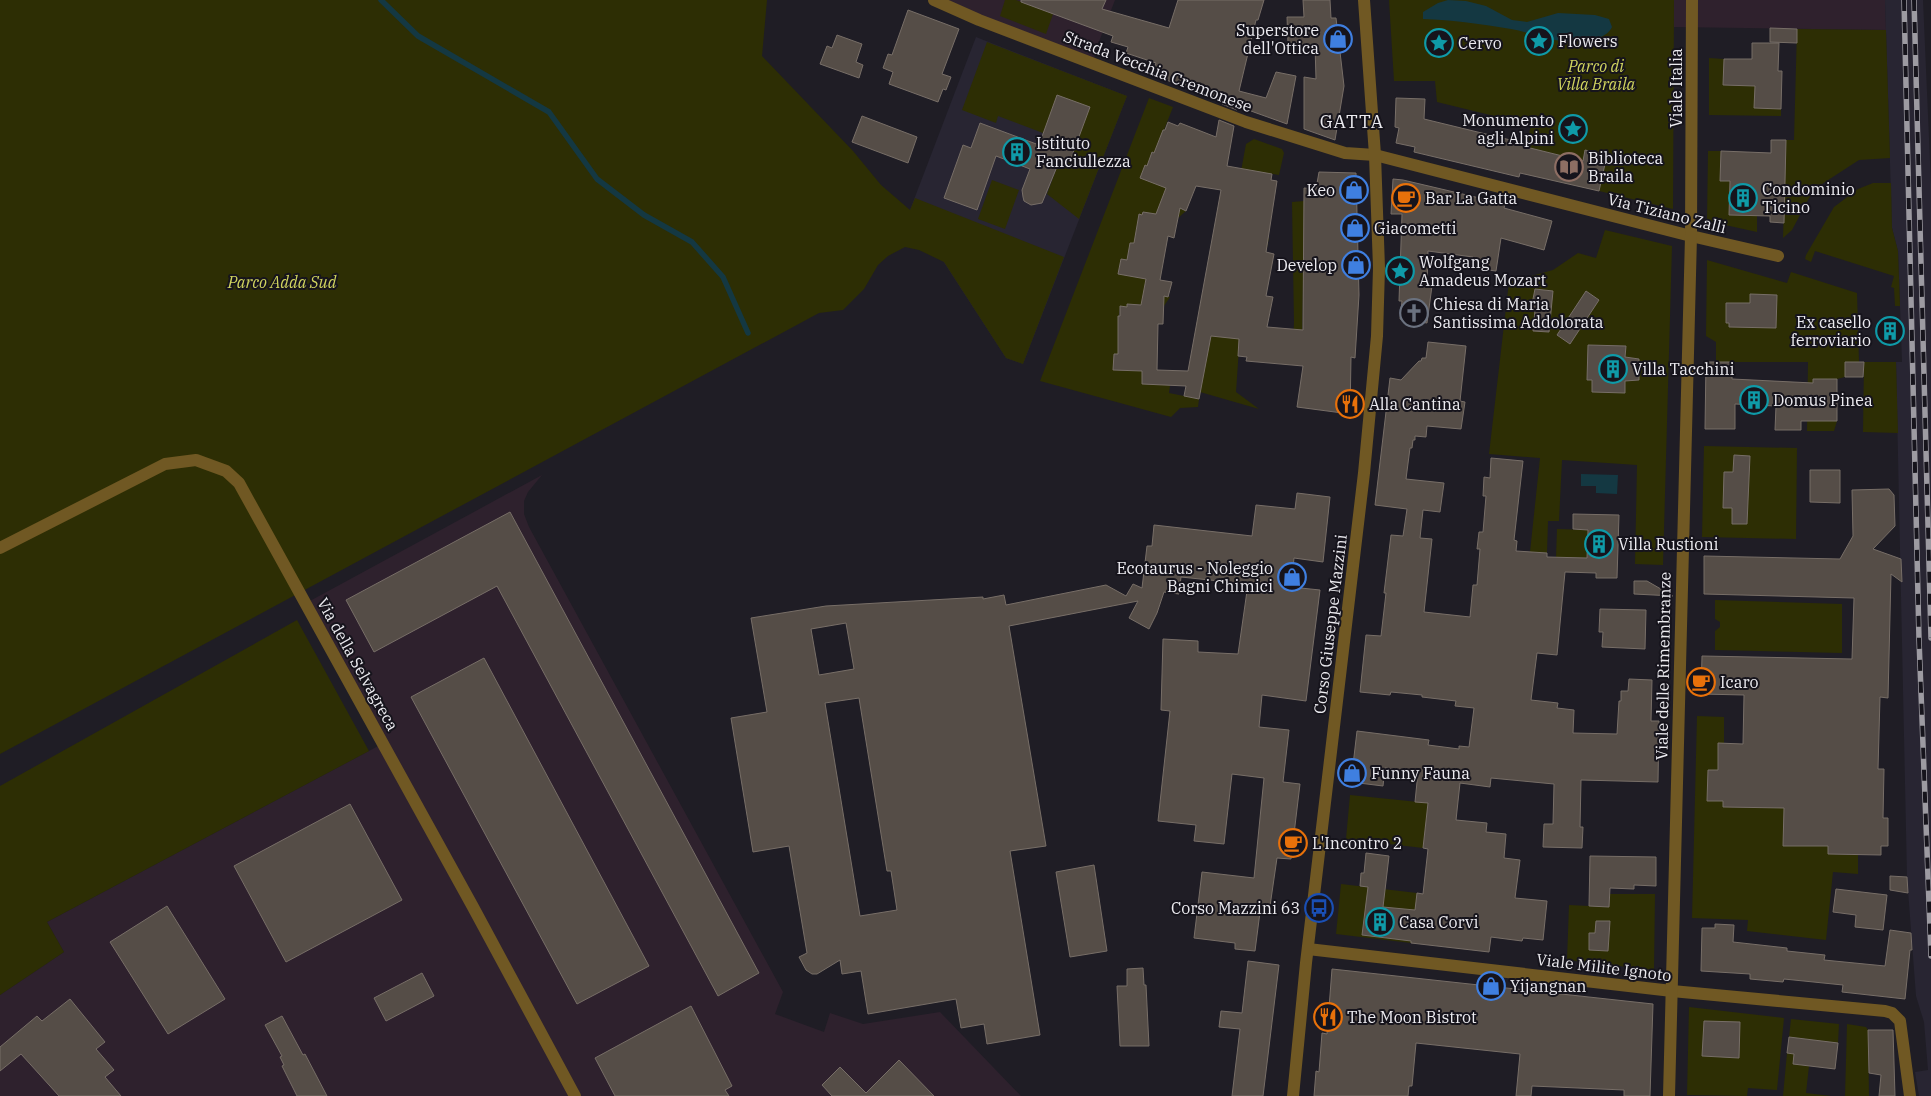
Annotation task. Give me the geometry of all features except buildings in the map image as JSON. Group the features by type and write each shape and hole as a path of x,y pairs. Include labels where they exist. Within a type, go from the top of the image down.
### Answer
{"street":[{"name":"Strada Vecchia Cremonese","path":"934,0 979,20 1246,122 1345,153 1375,155"},
{"name":"Corso Giuseppe Mazzini","path":"1293,1096 1308,949 1364,473 1376,344 1379,268 1375,155 1364,0"},
{"name":"Viale Italia","path":"1690,236 1692,0"},
{"name":"Via Tiziano Zalli","path":"1375,155 1690,236 1778,256"},
{"name":"Viale delle Rimembranze","path":"1669,1096 1690,236"},
{"name":"Via della Selvagreca","path":"0,548 164,464 196,460 226,471 239,483 575,1096"},
{"name":"Viale Milite Ignoto","path":"1308,949 1672,991 1885,1011 1896,1016 1901,1027 1910,1096"}],"shaded area":[{"path":"940,0 1115,0 1095,52 1094,63"},
{"path":"1674,0 1885,0 1886,30 1674,27"},
{"path":"1885,0 1923,0 1931,184 1931,1096 1919,1096 1915,1072 1928,1070 1924,1022 1916,996 1907,877 1896,362 1902,362 1898,251 1892,228"},
{"path":"976,37 1127,96 1023,364 1006,358 910,210"},
{"path":"542,475 528,492 524,501 524,514 529,527 783,992 775,1014 824,1032 830,1013 863,1024 940,1012 1021,1096 576,1096 308,602"},
{"path":"382,744 573,1096 0,1096 0,995 64,952 47,922"}],"green space":[{"name":"Parco Adda Sud","path":"0,0 767,0 762,56 853,151 881,185 910,210 915,198 1064,257 1023,364 1006,358 944,262 919,250 905,247 888,256 878,265 864,289 843,310 819,313 0,754"},
{"path":"1005,0 1016,0 1053,14 1046,34 1000,16"},
{"name":"Parco di Villa Braila","path":"1389,0 1674,0 1673,209 1599,191 1607,155 1585,150 1583,161 1526,147 1531,125 1437,102 1435,81 1394,81"},
{"path":"1797,29 1886,30 1890,158 1859,160 1822,184 1809,198 1792,230 1783,238 1786,140 1794,140"},
{"path":"987,42 1127,96 1079,219 1047,194 1061,157 1069,161 1043,133 998,116 996,123 962,110"},
{"path":"1709,58 1724,59 1723,85 1755,86 1755,108 1781,109 1781,116 1709,115"},
{"path":"1149,98 1173,107 1155,153 1152,152 1150,157 1153,158 1166,188 1161,201 1186,211 1178,218 1143,212 1142,215 1139,214 1135,236 1138,244 1130,243 1127,260 1121,259 1118,274 1146,279 1144,292 1170,297 1164,306 1128,304 1127,307 1120,307 1118,323 1123,340 1118,340 1118,343 1121,344 1120,354 1114,354 1113,370 1142,371 1170,385 1169,393 1199,399 1198,407 1180,408 1171,417 1040,381"},
{"path":"1254,139 1282,149 1284,153 1279,175 1253,171 1256,236 1269,238 1266,252 1217,301 1246,144"},
{"path":"1708,151 1721,151 1720,180 1730,181 1729,214 1757,215 1757,232 1707,221"},
{"path":"992,180 1019,190 1005,229 978,219"},
{"path":"1873,183 1891,183 1892,228 1898,251 1900,306 1895,306 1894,288 1891,287 1894,276 1815,251 1811,262 1805,259 1834,207 1858,189"},
{"path":"1304,201 1302,353 1239,348 1236,392 1259,409 1200,392 1211,336 1293,343 1292,202"},
{"path":"1605,230 1672,246 1663,565 1635,564 1637,465 1562,460 1559,521 1548,521 1547,553 1530,552 1540,458 1489,454 1509,282 1553,270 1578,253 1596,258","holes":["1586,291 1599,300 1570,343 1557,335","1593,345 1626,346 1625,357 1639,359 1639,380 1625,381 1624,392 1592,392 1592,380 1587,379 1587,357 1593,356"]},
{"path":"1707,260 1787,283 1791,272 1857,293 1859,362 1845,362 1845,377 1813,379 1812,421 1837,421 1834,431 1807,431 1808,362 1716,362 1716,342 1706,336"},
{"path":"1864,362 1896,362 1898,433 1863,432"},
{"path":"1704,446 1797,448 1796,539 1702,537"},
{"path":"1557,529 1588,530 1587,558 1556,557"},
{"path":"1715,600 1842,604 1842,653 1715,650 1715,631 1720,627 1720,622 1715,619"},
{"path":"297,620 369,751 47,922 64,952 0,995 0,786"},
{"path":"1697,716 1724,717 1724,743 1718,744 1718,770 1708,770 1708,801 1723,801 1723,807 1784,808 1783,846 1820,846 1820,844 1828,844 1829,854 1858,855 1858,874 1833,872 1826,940 1747,931 1748,920 1692,918"},
{"path":"1350,795 1428,803 1423,848 1346,839"},
{"path":"1341,884 1417,893 1411,943 1336,934"},
{"path":"1609,894 1655,894 1654,970 1567,960 1569,905 1609,907"},
{"path":"1689,1007 1784,1018 1777,1090 1748,1088 1747,1096 1687,1095"},
{"path":"1791,1019 1839,1024 1838,1043 1789,1037"},
{"path":"1847,1024 1866,1027 1868,1030 1869,1096 1845,1096"},
{"path":"1787,1053 1794,1054 1793,1064 1809,1066 1806,1093 1831,1096 1783,1096"}],"water":[{"path":"1448,0 1466,1 1486,6 1512,20 1527,22 1558,13 1595,15 1609,19 1612,27 1608,33 1601,37 1583,41 1564,41 1500,27 1423,19 1423,12 1438,3"},
{"path":"1581,474 1618,475 1617,494 1596,493 1596,486 1581,486"}],"waterway":[{"path":"381,0 418,36 549,112 597,179 644,215 692,242 723,277 748,333"}],"railway":[{"path":"1904,0 1919,639 1931,956"},
{"path":"1914,0 1931,638"}],"place":[{"name":"Superstore dell'Ottica","path":"1338,39"},
{"name":"Flowers","path":"1539,41"},
{"name":"Cervo","path":"1439,43"},
{"name":"Monumento agli Alpini","path":"1573,129"},
{"name":"Istituto Fanciullezza","path":"1017,152"},
{"name":"Biblioteca Braila","path":"1569,167"},
{"name":"Keo","path":"1354,190"},
{"name":"Bar La Gatta","path":"1406,198"},
{"name":"Condominio Ticino","path":"1743,198"},
{"name":"Giacometti","path":"1355,228"},
{"name":"Develop","path":"1356,265"},
{"name":"Wolfgang Amadeus Mozart","path":"1400,271"},
{"name":"Chiesa di Maria Santissima Addolorata","path":"1414,313"},
{"name":"Ex casello ferroviario","path":"1890,331"},
{"name":"Villa Tacchini","path":"1613,369"},
{"name":"Domus Pinea","path":"1754,400"},
{"name":"Alla Cantina","path":"1350,404"},
{"name":"Villa Rustioni","path":"1599,544"},
{"name":"Ecotaurus - Noleggio Bagni Chimici","path":"1292,577"},
{"name":"Icaro","path":"1701,682"},
{"name":"Funny Fauna","path":"1352,773"},
{"name":"L'Incontro 2","path":"1293,843"},
{"name":"Corso Mazzini 63","path":"1319,908"},
{"name":"Casa Corvi","path":"1380,922"},
{"name":"Yijangnan","path":"1491,986"},
{"name":"The Moon Bistrot","path":"1328,1017"}],"district":[{"name":"GATTA","path":"1352,122"}]}
